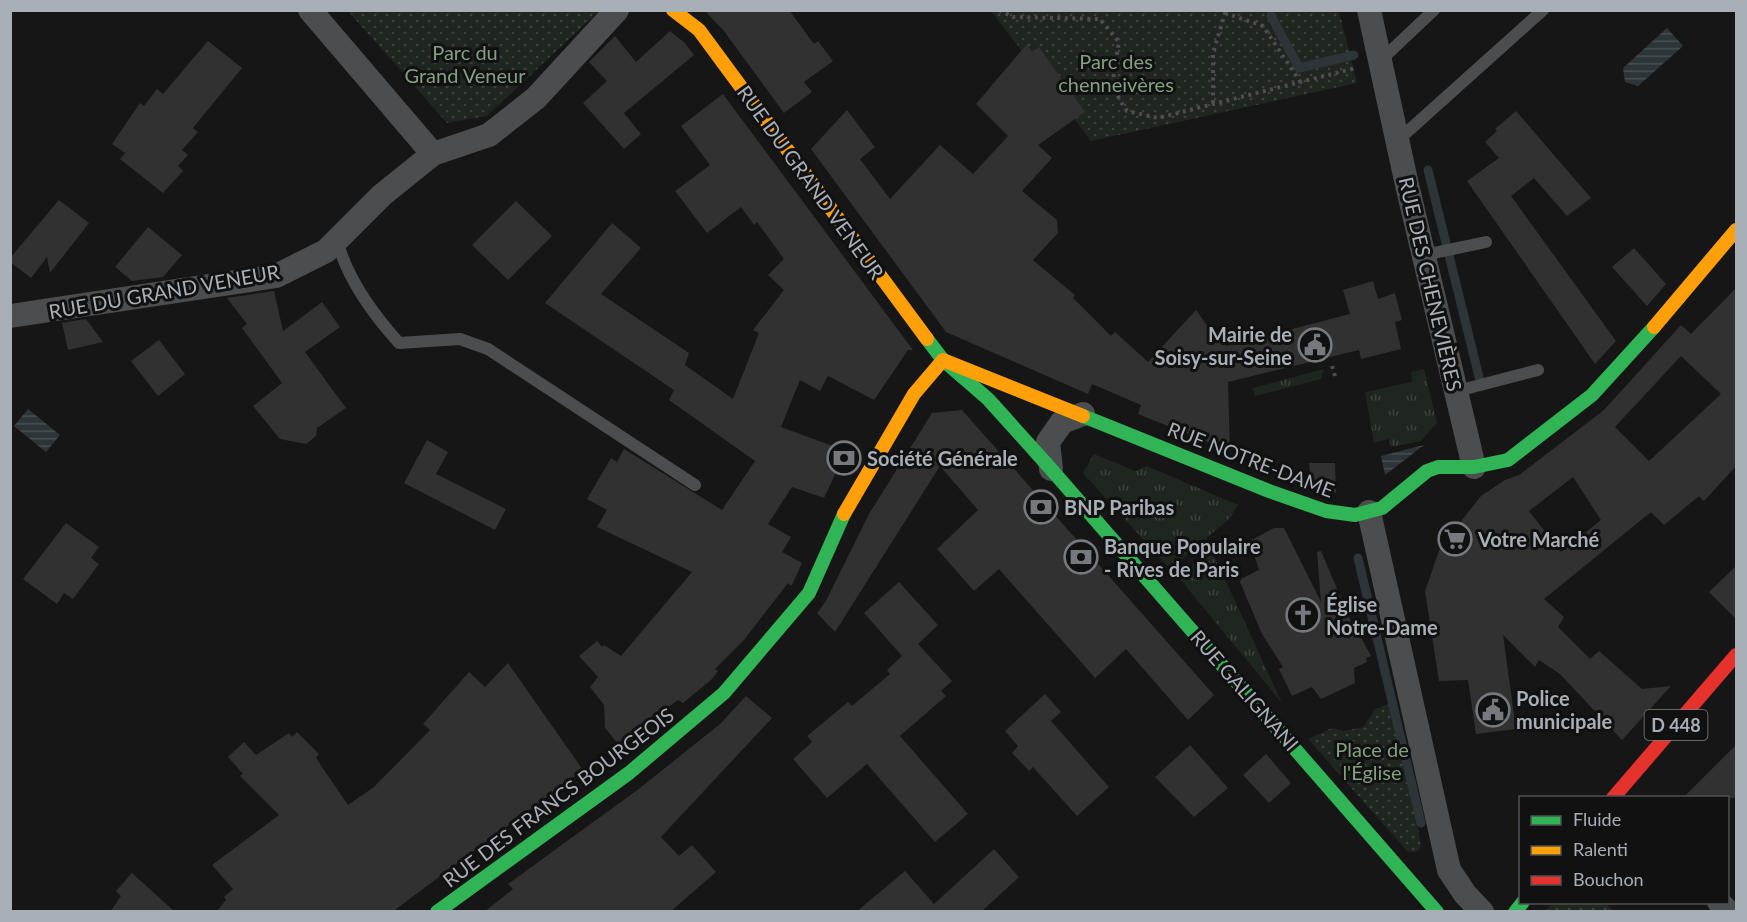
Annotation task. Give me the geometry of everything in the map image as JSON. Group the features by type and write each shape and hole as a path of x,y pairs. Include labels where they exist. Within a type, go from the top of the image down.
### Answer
{"main road":[{"name":"RUE DU GRAND VENEUR","path":"673,10 699,30 942,360"},
{"name":"RUE NOTRE-DAME","path":"942,360 1083,414 1242,481 1326,511 1355,515 1382,508 1427,471 1437,467 1474,467 1508,460 1592,395 1737,230"},
{"name":"RUE GALIGNANI","path":"942,360 988,399 1052,469 1430,904"},
{"name":"RUE DES FRANCS BOURGEOIS","path":"437,912 629,772 724,693 809,593 849,503 914,394 942,360"},
{"name":"D 448","path":"1616,796 1737,655"}],"street":[{"path":"310,10 433,154"},
{"name":"RUE DU GRAND VENEUR","path":"10,316 276,276 326,251 382,195 433,154 489,135 536,98 617,10"},
{"name":"RUE DES CHENEVIÈRES","path":"1369,10 1388,102 1474,467"},
{"path":"1052,469 1048,442 1062,422 1083,414"},
{"path":"1369,512 1449,870 1465,894 1482,912"},
{"path":"1430,904 1449,870"}],"lane":[{"path":"1379,62 1434,10"},
{"path":"1397,141 1543,10"},
{"path":"337,240 342,258 374,316 399,342 460,339 488,349 695,485"},
{"path":"1424,255 1486,242"},
{"path":"1457,391 1538,370"}],"path":[{"path":"999,10 1013,17 1100,19 1119,42 1113,81 1115,94 1127,111 1158,118 1379,62"},
{"path":"1213,103 1213,53 1225,12 1263,26 1301,83"},
{"path":"1332,366 1335,376"}],"green space":[{"name":"Parc du Grand Veneur","path":"348,11 599,11 487,116 447,123"},
{"name":"Parc des chenneivères","path":"991,11 1339,11 1357,83 1091,141"},
{"path":"1324,369 1321,379 1255,396 1253,388"},
{"path":"1424,369 1437,423 1421,441 1391,447 1389,439 1374,443 1365,392 1412,382 1411,372"},
{"path":"1094,454 1135,471 1147,466 1238,505 1229,519 1170,569 1083,473"},
{"path":"1211,549 1282,703 1179,578"},
{"name":"Place de l'Église","path":"1397,701 1421,846 1417,852 1408,852 1308,739 1332,728 1343,731 1363,727 1375,709"},
{"path":"1552,904 1606,904 1614,911 1545,911"}],"shaded area":[{"path":"1667,28 1683,46 1638,86 1625,82 1623,68"},
{"path":"28,409 60,435 46,452 14,426"},
{"path":"1424,445 1385,475 1381,456"}],"building":[{"path":"704,10 789,10 814,44 818,41 833,61 804,82 812,92 784,113 724,31"},
{"path":"670,31 685,43 694,55 624,113 641,134 624,149 583,103 607,81 589,62 615,36 636,62"},
{"path":"208,41 242,68 193,128 198,132 182,150 188,155 178,166 183,171 163,193 120,159 125,153 112,144 140,103 144,106 157,89 163,94"},
{"path":"1027,44 1032,52 1039,47 1085,112 1038,145 1052,158 1022,191 1057,220 1058,233 1033,260 1075,295 1073,298 1111,336 1115,332 1148,362 1196,310 1211,331 1225,331 1226,346 1350,314 1343,290 1373,281 1378,299 1395,293 1402,320 1395,322 1401,349 1361,359 1359,350 1228,382 1230,451 1138,414 1141,405 1092,384 1088,394 946,332 811,149 847,110 875,147 860,159 890,199 940,145 973,174 1008,136 976,104"},
{"path":"723,94 913,350 908,350 874,400 828,376 820,391 800,380 781,427 846,451 824,498 792,487 768,524 791,537 782,552 802,563 793,583 791,586 788,583 744,640 715,669 718,671 711,680 683,703 678,700 618,744 605,728 604,705 590,687 598,677 579,656 597,641 602,647 604,645 621,656 692,572 597,527 607,510 587,499 611,458 617,462 624,449 722,510 755,461 669,400 674,390 545,303 612,223 641,248 601,294 689,353 685,365 733,399 759,333 753,330 784,290 768,275 784,259 757,222 754,225 741,207 707,233 675,191 710,165 681,126"},
{"path":"1516,111 1591,198 1567,216 1534,178 1511,196 1616,341 1595,364 1467,181 1499,158 1485,142 1497,131 1495,129"},
{"path":"59,200 89,223 50,273 47,257 31,278 10,262 10,258"},
{"path":"516,201 552,236 508,280 472,245"},
{"path":"148,227 182,255 163,277 132,281 115,267"},
{"path":"1634,248 1666,284 1647,306 1612,267"},
{"path":"1737,287 1737,465 1704,501 1699,496 1664,525 1651,512 1544,599 1564,617 1558,627 1590,659 1599,651 1642,689 1671,686 1622,740 1560,674 1539,660 1535,667 1503,635 1516,729 1476,734 1468,680 1439,681 1425,591 1440,548 1481,496 1505,480 1519,475 1604,410 1681,325 1691,334","holes":["1681,356 1721,394 1649,461 1615,427","1573,477 1601,520 1561,552 1529,511"]},
{"path":"274,291 283,331 322,302 340,327 305,352 346,408 317,428 316,436 306,444 280,439 253,406 282,383 242,328 247,324 227,298"},
{"path":"86,319 103,342 68,350 62,323"},
{"path":"159,340 185,374 158,396 131,361"},
{"path":"962,410 1214,695 1188,720 1126,649 1095,678 999,569 974,591 937,549 978,510 940,466 835,632 817,613 826,601 869,514 932,413"},
{"path":"427,440 448,452 436,474 506,509 495,530 404,483"},
{"path":"1309,463 1335,463 1336,493 1311,483"},
{"path":"66,523 99,547 91,558 99,564 73,599 64,593 57,604 23,579"},
{"name":"Église Notre-Dame","path":"1274,528 1284,528 1321,602 1317,552 1321,551 1357,636 1359,634 1371,656 1366,658 1367,662 1354,668 1355,683 1321,699 1312,687 1292,696 1279,669 1283,667 1262,634 1240,582 1241,579 1259,570 1250,541"},
{"path":"1737,565 1737,620 1709,592"},
{"path":"899,582 938,625 918,644 952,681 941,691 946,696 900,736 968,814 935,842 867,764 827,798 793,759 812,742 807,736 848,702 852,706 890,674 887,670 902,656 864,613"},
{"path":"508,663 583,770 392,912 216,912 226,900 224,897 233,889 212,865 279,815 240,776 243,774 228,757 244,742 256,755 289,733 292,737 297,732 319,754 316,758 348,805 374,787 430,730 423,724 469,672 485,687"},
{"path":"1045,694 1061,712 1051,721 1109,787 1077,816 1033,767 1029,771 1012,753 1018,746 1005,731"},
{"path":"746,696 772,718 661,837 679,856 692,845 716,872 670,912 484,912 513,889 508,884 640,788 720,724"},
{"path":"1737,744 1737,798 1685,796"},
{"path":"1190,745 1228,788 1194,817 1155,777"},
{"path":"1266,754 1291,783 1269,803 1243,775"},
{"path":"994,849 1019,877 981,912 856,912 905,871 934,904"},
{"path":"132,873 175,912 110,912 121,896 116,891"}],"waterway":[{"path":"1271,16 1299,68 1354,55"},
{"path":"1428,170 1480,381"},
{"path":"1358,558 1421,823"}],"traffic: fast":[{"path":"1083,416 1269,491 1326,511 1355,515 1382,508 1427,471 1438,467 1474,467 1508,460 1592,395 1654,327"},
{"path":"927,339 943,360 988,399 1051,469 1437,912"},
{"path":"437,912 629,773 724,693 809,593 844,514"},
{"path":"1515,912 1521,904"}],"traffic: slow":[{"path":"673,10 699,30 927,339"},
{"path":"1654,327 1736,230"},
{"path":"844,514 914,394 943,360 1083,416"}],"traffic: jam":[{"path":"1615,796 1736,655"}],"place":[{"name":"Mairie de Soisy-sur-Seine","path":"1315,345"},
{"name":"Société Générale","path":"844,458"},
{"name":"BNP Paribas","path":"1041,507"},
{"name":"Votre Marché","path":"1455,539"},
{"name":"Banque Populaire - Rives de Paris","path":"1081,557"},
{"name":"Église Notre-Dame","path":"1303,615"},
{"name":"Police municipale","path":"1493,710"}]}
